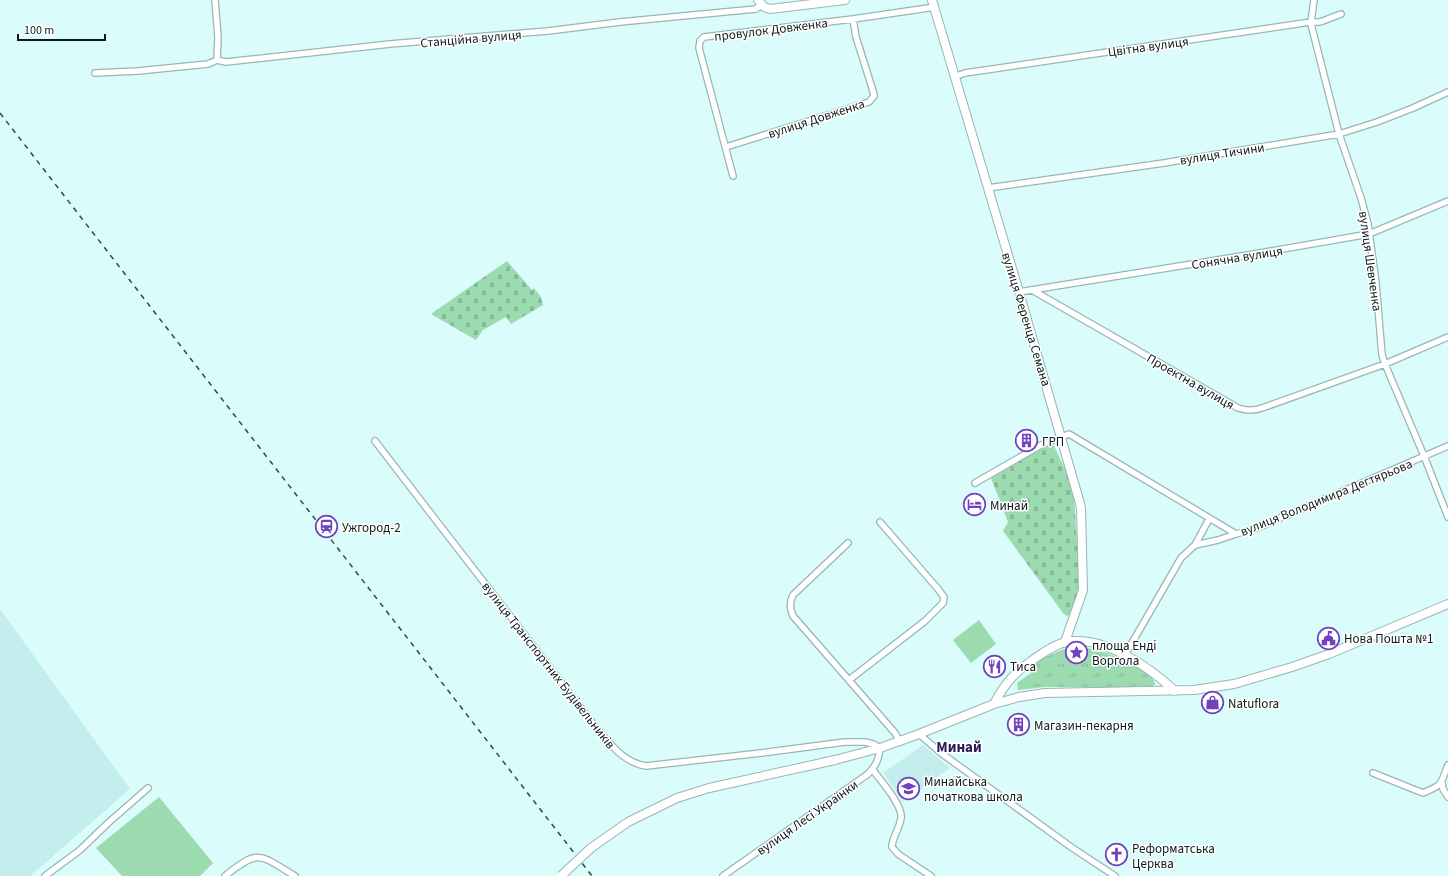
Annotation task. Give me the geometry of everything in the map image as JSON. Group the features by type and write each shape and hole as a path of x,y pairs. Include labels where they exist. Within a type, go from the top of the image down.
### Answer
{"street":[{"path":"215,0 218,37 217,60"},
{"name":"Станційна вулиця","path":"95,73 154,70 208,64 217,60 226,62 390,44 548,31 620,22 756,9 760,2 770,9 845,0"},
{"name":"вулиця Шевченка","path":"1314,0 1311,22 1339,134 1361,198 1369,234 1376,283 1382,355 1448,517"},
{"name":"провулок Довженка","path":"733,176 699,48 700,41 704,36 853,19 933,4"},
{"name":"вулиця Ференца Семана","path":"933,4 1020,292 1062,436 1081,508 1084,583 1082,596 1065,642"},
{"name":"Цвітна вулиця","path":"954,77 965,73 1311,22 1320,22 1341,14"},
{"name":"вулиця Довженка","path":"726,147 869,102 874,96 856,37 853,19"},
{"name":"вулиця Тичини","path":"988,188 1157,164 1339,134 1377,122 1448,92"},
{"name":"Сонячна вулиця","path":"1020,292 1260,254 1369,234 1448,201"},
{"name":"Проектна вулиця","path":"1032,290 1238,408 1246,411 1253,411 1262,408 1385,364 1448,337"},
{"name":"вулиця Володимира Дегтярьова","path":"1062,436 1069,434 1236,534 1257,528 1448,446"},
{"path":"975,483 1062,436"},
{"name":"вулиця Транспортних Будівельників","path":"375,440 594,726 616,751 627,760 636,765 646,766 845,742 865,742 880,748"},
{"path":"1125,655 1180,558 1195,545 1209,519"},
{"path":"849,680 925,621 943,603 944,597 938,589 880,522"},
{"path":"1195,545 1236,534"},
{"path":"848,543 793,595 790,601 791,610 793,616 895,733 900,742"},
{"path":"561,876 591,848 628,822 683,796 708,788 835,760 880,748 900,742 994,704 1019,697 1045,693 1175,691 1208,689 1234,684 1292,667 1329,654 1448,604"},
{"path":"994,704 1003,686 1021,668 1045,652 1065,642 1084,641 1098,644 1125,655 1156,673 1175,691"},
{"path":"919,734 941,754 1071,847 1115,876"},
{"path":"880,748 879,759 873,770 901,812 899,826 892,847 898,854 930,876"},
{"path":"1448,766 1442,782 1443,789 1448,797"},
{"name":"вулиця Лесі Українки","path":"723,876 873,770"},
{"path":"1373,773 1424,793 1435,788 1442,782"},
{"path":"45,876 80,850 148,788"},
{"path":"224,876 247,860 259,857 267,859 295,876"}],"shaded area":[{"path":"0,609 130,789 30,876 0,876"},
{"name":"Минайська початкова школа","path":"923,745 950,768 903,802 883,773"}],"green space":[{"path":"507,261 532,290 534,288 541,297 543,305 511,324 506,317 483,330 476,340 431,314"},
{"path":"1054,446 1066,471 1074,496 1080,590 1071,614 1067,616 1063,613 1003,531 1008,522 991,478 1043,448"},
{"path":"979,620 996,644 971,663 953,640"},
{"path":"1082,647 1098,650 1126,661 1149,675 1155,684 1152,687 1044,687 1018,690 1017,683 1031,673 1033,667 1043,658 1064,649"},
{"path":"159,797 213,863 200,876 122,876 96,848"}],"railway":[{"path":"0,113 592,876"}],"place":[{"name":"ГРП","path":"1027,441"},
{"name":"Минай","path":"975,505"},
{"name":"Ужгород-2","path":"327,527"},
{"name":"Нова Пошта №1","path":"1329,638"},
{"name":"площа Енді Воргола","path":"1077,652"},
{"name":"Тиса","path":"994,666"},
{"name":"Natuflora","path":"1212,703"},
{"name":"Магазин-пекарня","path":"1018,725"},
{"name":"Минайська початкова школа","path":"908,788"},
{"name":"Реформатська Церква","path":"1117,855"}],"district":[{"name":"Минай","path":"959,747"}]}
